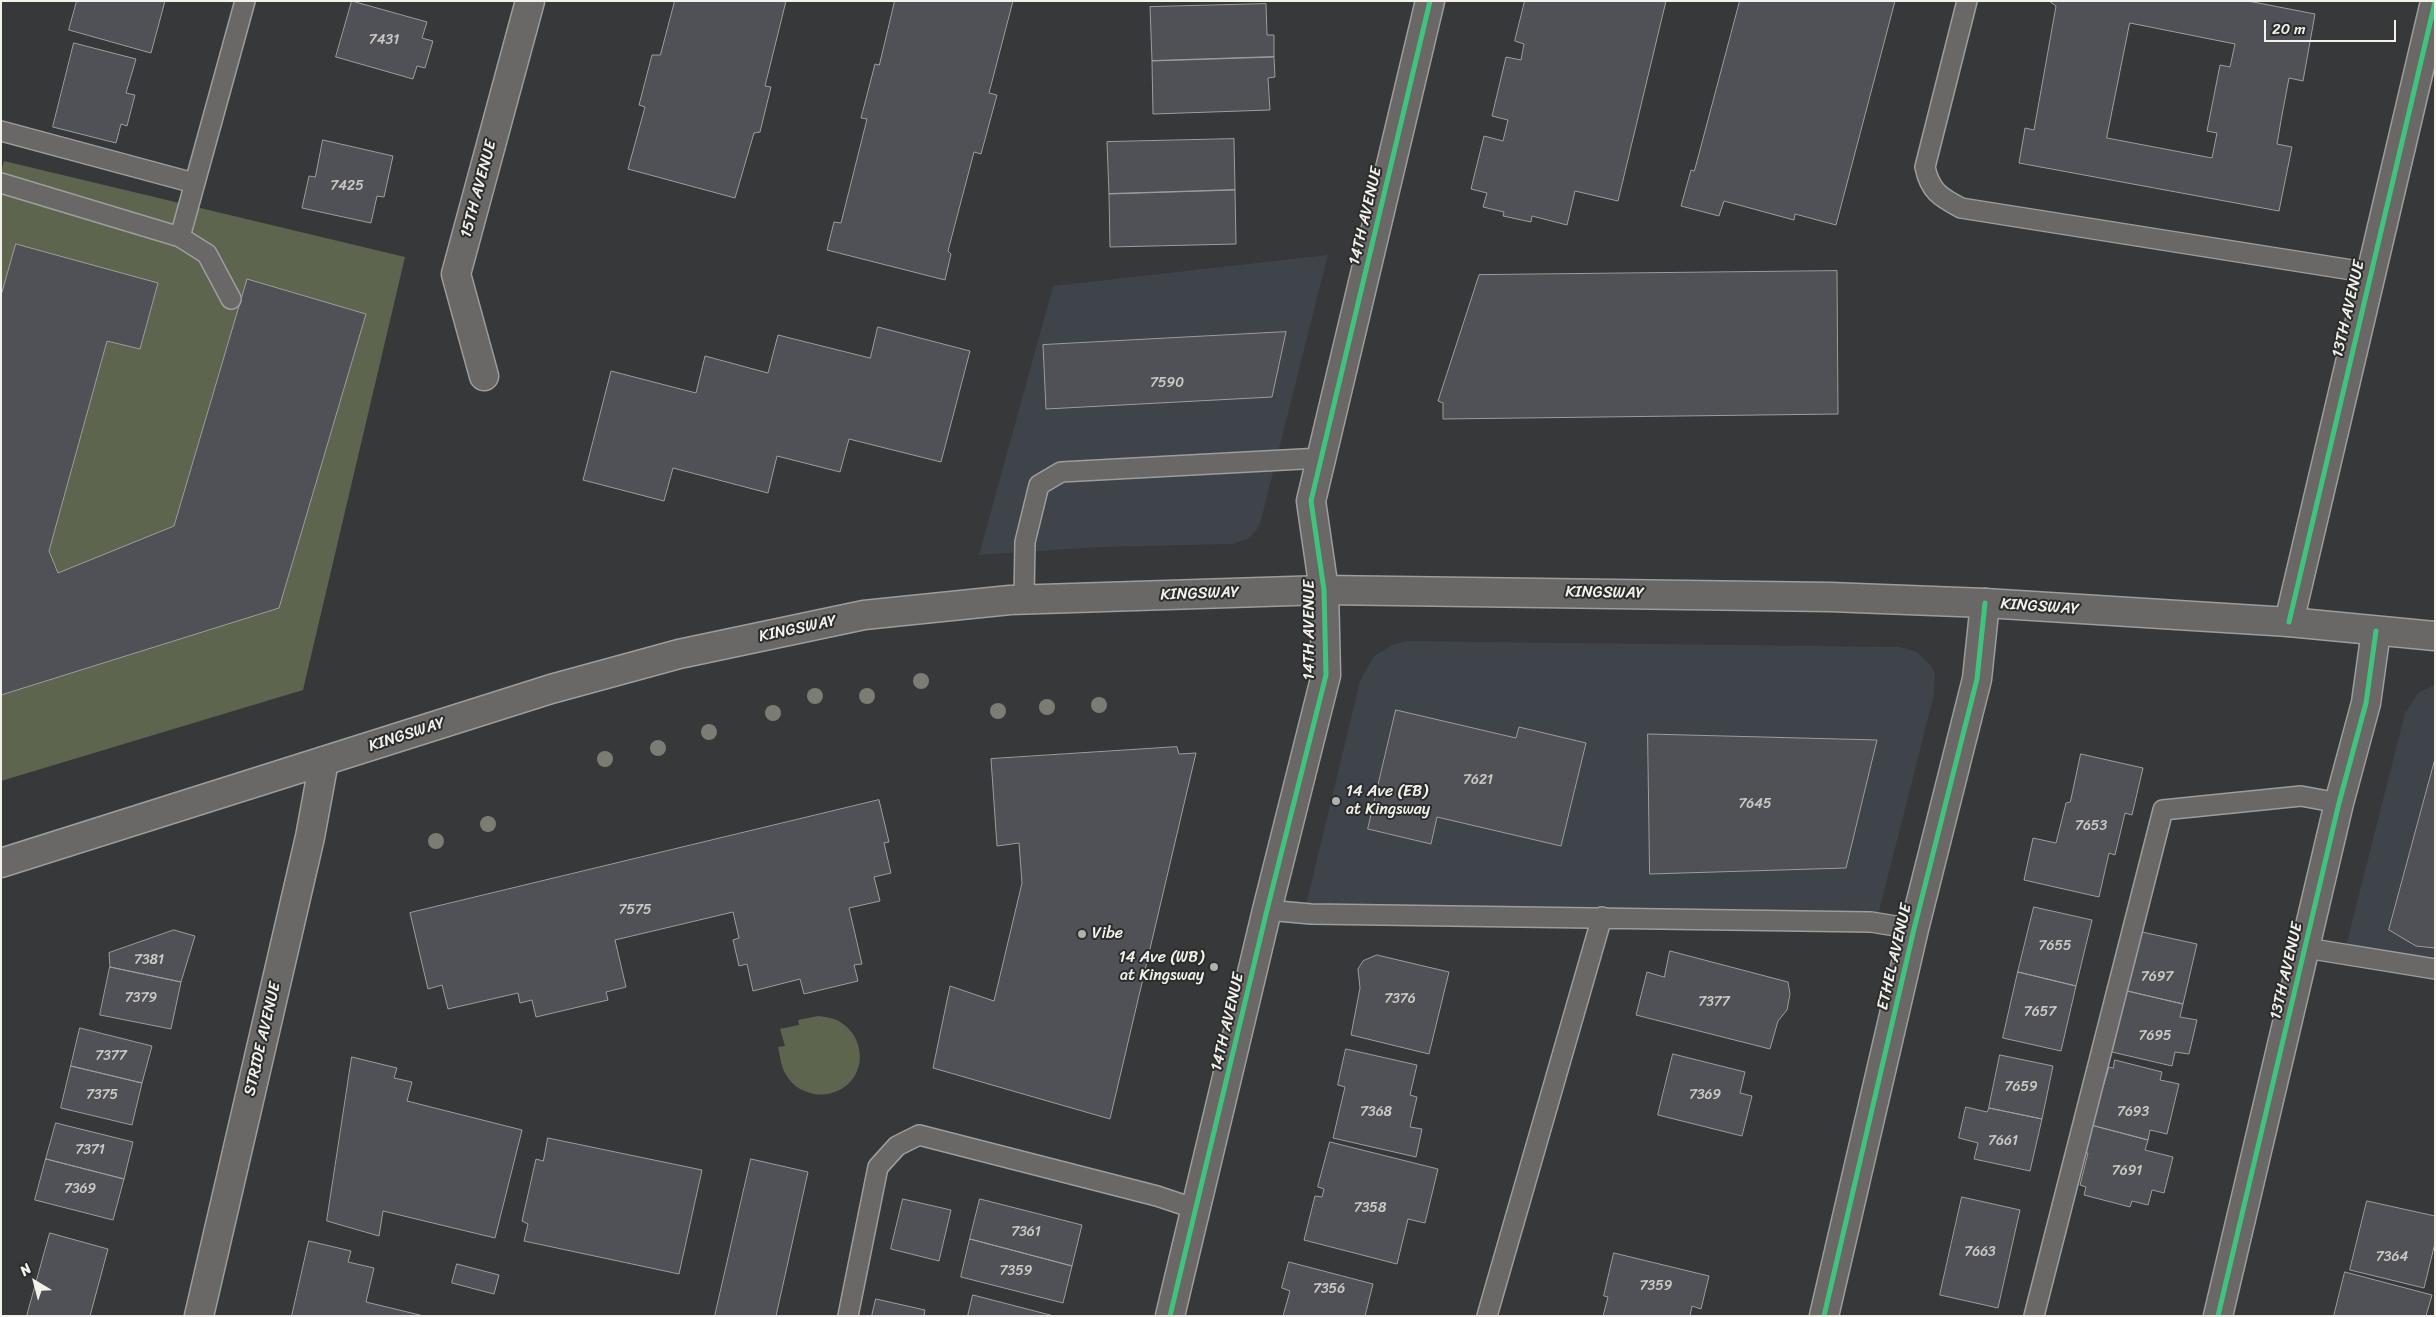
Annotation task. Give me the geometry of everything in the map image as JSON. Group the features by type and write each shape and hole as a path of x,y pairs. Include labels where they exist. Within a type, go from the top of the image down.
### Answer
{"street":[{"name":"15TH AVENUE","path":"484,376 456,274 530,1"},
{"name":"14TH AVENUE","path":"1170,1316 1267,910 1326,675 1324,590 1311,501 1430,1"},
{"name":"13TH AVENUE","path":"2289,622 2435,2"},
{"name":"KINGSWAY","path":"1,863 552,689 679,654 864,615 1024,599 1324,590 1830,597 1985,603 2289,622 2435,636"},
{"name":"ETHEL AVENUE","path":"1824,1316 1914,929 1978,679 1985,603"},
{"name":"13TH AVENUE","path":"2218,1316 2306,948 2338,803 2366,703 2376,631"},
{"name":"STRIDE AVENUE","path":"199,1316 310,837 324,761"}],"lane":[{"path":"180,236 245,1"},
{"path":"1967,1 1925,167 1929,183 1943,199 1960,208 2371,273"},
{"path":"1,131 194,183"},
{"path":"1,183 180,236 207,254 231,299"},
{"path":"1024,599 1025,542 1039,485 1061,472 1321,458"},
{"path":"2034,1316 2163,810 2301,796 2338,803"},
{"path":"1267,910 1311,914 1870,922 1914,929"},
{"path":"1487,1316 1602,917"},
{"path":"2306,948 2435,969"},
{"path":"848,1316 878,1167 896,1146 919,1135 1156,1196 1196,1209"}],"shaded area":[{"path":"1328,255 1261,520 1258,528 1248,539 1232,544 1100,547 979,555 1053,286"},
{"path":"1406,641 1900,647 1917,652 1931,666 1935,674 1934,695 1876,923 1304,913 1360,681 1374,656 1392,645"},
{"path":"2435,685 2435,969 2344,954 2405,713 2419,692"}],"green space":[{"path":"4,161 405,257 303,690 1,781 1,172"},
{"path":"818,1016 837,1020 850,1030 858,1045 860,1062 854,1077 840,1090 831,1093 814,1094 797,1087 790,1081 782,1067 778,1047 785,1046 780,1029 799,1025 798,1020"}],"building":[{"path":"77,1 165,1 151,53 69,30"},
{"path":"352,1 427,22 422,38 433,41 425,68 417,66 413,79 336,57"},
{"path":"675,1 786,1 765,86 771,87 760,132 754,133 735,198 628,169 645,107 639,105 652,55 660,55"},
{"path":"895,1 1013,1 989,93 997,95 981,154 974,152 948,251 951,254 945,280 827,250 834,222 841,223 867,119 861,118 875,64 879,65"},
{"path":"1525,1 1666,1 1618,201 1575,191 1567,225 1532,216 1531,222 1503,216 1504,212 1483,207 1487,193 1471,189 1484,136 1503,141 1508,120 1492,116 1506,57 1521,60 1524,44 1515,41"},
{"path":"1740,1 1895,1 1836,225 1795,214 1794,220 1724,201 1719,216 1681,206 1691,170 1694,171"},
{"path":"2049,1 2248,1 2315,14 2303,81 2289,78 2282,115 2277,144 2292,147 2279,211 2019,163 2025,128 2034,130 2056,6","holes":["2130,23 2235,44 2230,67 2220,65 2207,131 2217,133 2212,158 2107,138"]},
{"path":"1266,4 1267,35 1274,35 1274,57 1152,61 1150,7"},
{"path":"74,43 136,59 126,93 135,95 127,126 121,124 116,143 53,127"},
{"path":"1274,57 1275,77 1268,78 1270,110 1153,114 1152,61"},
{"path":"1234,139 1235,190 1109,194 1107,142"},
{"path":"323,140 393,156 384,197 377,196 371,223 302,208 309,176 315,177"},
{"path":"1235,190 1236,244 1110,247 1109,194"},
{"path":"16,244 158,283 140,349 107,341 49,551 58,573 174,526 247,279 366,314 279,608 1,695 1,296"},
{"path":"1837,271 1838,414 1443,419 1443,403 1438,401 1479,275"},
{"path":"878,327 970,351 941,462 849,439 840,472 777,456 768,493 673,468 664,501 583,480 611,371 696,393 705,356 768,373 778,335 870,358"},
{"path":"1286,332 1272,397 1046,409 1043,345"},
{"path":"1396,710 1516,738 1519,727 1586,743 1561,846 1437,817 1431,844 1368,829"},
{"path":"1648,734 1877,740 1846,868 1650,874"},
{"name":"Vibe","path":"1177,747 1179,754 1196,753 1110,1119 933,1068 950,986 994,1001 1022,883 1019,843 997,846 991,759"},
{"path":"2081,754 2143,768 2132,815 2125,813 2115,855 2109,853 2099,897 2024,880 2033,838 2056,843 2066,803 2070,802"},
{"path":"2435,759 2435,948 2416,946 2389,930"},
{"path":"879,800 889,842 884,843 891,873 874,877 880,901 849,908 862,964 854,965 858,981 804,994 800,979 753,991 747,964 739,966 733,940 739,938 733,912 615,940 626,987 606,992 608,1000 536,1017 532,1000 520,1003 518,993 448,1009 442,985 428,989 410,913"},
{"path":"2034,907 2092,920 2076,986 2018,972"},
{"path":"174,930 195,936 181,982 110,967 109,953"},
{"path":"2142,932 2197,944 2183,1004 2123,990 2129,963 2134,964"},
{"path":"1670,951 1788,982 1790,994 1787,1010 1778,1021 1770,1049 1636,1015 1647,972 1664,977"},
{"path":"1377,955 1449,972 1429,1054 1351,1035 1360,988 1358,969 1363,961"},
{"path":"110,967 181,982 171,1029 100,1015"},
{"path":"2018,972 2076,986 2061,1051 2003,1038"},
{"path":"2123,990 2183,1004 2180,1017 2197,1020 2189,1054 2175,1052 2172,1066 2112,1052 2120,1019 2117,1018"},
{"path":"80,1028 152,1046 142,1083 71,1066"},
{"path":"1346,1049 1417,1065 1410,1095 1417,1097 1410,1127 1422,1129 1416,1157 1333,1138 1345,1087 1338,1085"},
{"path":"1673,1054 1745,1072 1740,1093 1752,1096 1742,1136 1658,1115"},
{"path":"2000,1055 2053,1066 2042,1119 1989,1108"},
{"path":"352,1057 397,1068 394,1078 412,1082 407,1101 522,1130 495,1238 383,1211 379,1236 327,1221"},
{"path":"2115,1060 2162,1072 2160,1080 2179,1084 2167,1134 2150,1130 2148,1140 2091,1125 2109,1067 2113,1068"},
{"path":"71,1066 142,1083 132,1125 61,1108"},
{"path":"1966,1107 1987,1112 1989,1108 2042,1119 2030,1171 1974,1159 1978,1143 1959,1138"},
{"path":"56,1123 133,1142 124,1179 46,1159"},
{"path":"2091,1125 2148,1140 2145,1150 2173,1157 2164,1193 2152,1190 2148,1205 2132,1201 2130,1207 2084,1195 2086,1187 2080,1185 2088,1153 2084,1152"},
{"path":"548,1138 702,1170 679,1274 524,1241 528,1224 522,1221 536,1159 543,1161"},
{"path":"1330,1142 1438,1169 1425,1223 1408,1219 1397,1264 1304,1240 1315,1196 1322,1197 1324,1189 1318,1187"},
{"path":"46,1159 124,1179 113,1220 35,1200"},
{"path":"751,1159 808,1172 776,1316 715,1316"},
{"path":"1962,1197 2020,1210 1998,1308 1940,1295"},
{"path":"903,1199 951,1210 939,1261 891,1249"},
{"path":"980,1199 1082,1225 1072,1266 970,1239"},
{"path":"2367,1201 2435,1216 2435,1243 2424,1288 2350,1270"},
{"path":"50,1233 108,1249 90,1316 27,1316"},
{"path":"970,1239 1072,1266 1063,1303 961,1277"},
{"path":"309,1241 351,1251 348,1262 374,1268 366,1302 424,1316 292,1316"},
{"path":"1614,1253 1709,1276 1701,1309 1692,1306 1690,1316 1603,1316 1608,1297 1604,1296"},
{"path":"1289,1262 1373,1284 1365,1316 1283,1316 1290,1291 1282,1288"},
{"path":"457,1264 499,1275 494,1294 452,1283"},
{"path":"2345,1272 2432,1295 2426,1316 2334,1316"},
{"path":"973,1295 1054,1316 968,1316"},
{"path":"876,1299 925,1310 924,1316 872,1316"}],"cycle path":[{"path":"1170,1316 1267,910 1326,675 1324,590 1311,501 1430,1"},
{"path":"2289,622 2435,2"},
{"path":"1824,1316 1914,929 1977,679 1985,603"},
{"path":"2218,1316 2339,803 2366,703 2376,631"}],"place":[{"name":"14 Ave (EB) at Kingsway","path":"1336,801"},
{"name":"Vibe","path":"1082,934"},
{"name":"14 Ave (WB) at Kingsway","path":"1214,967"}]}
